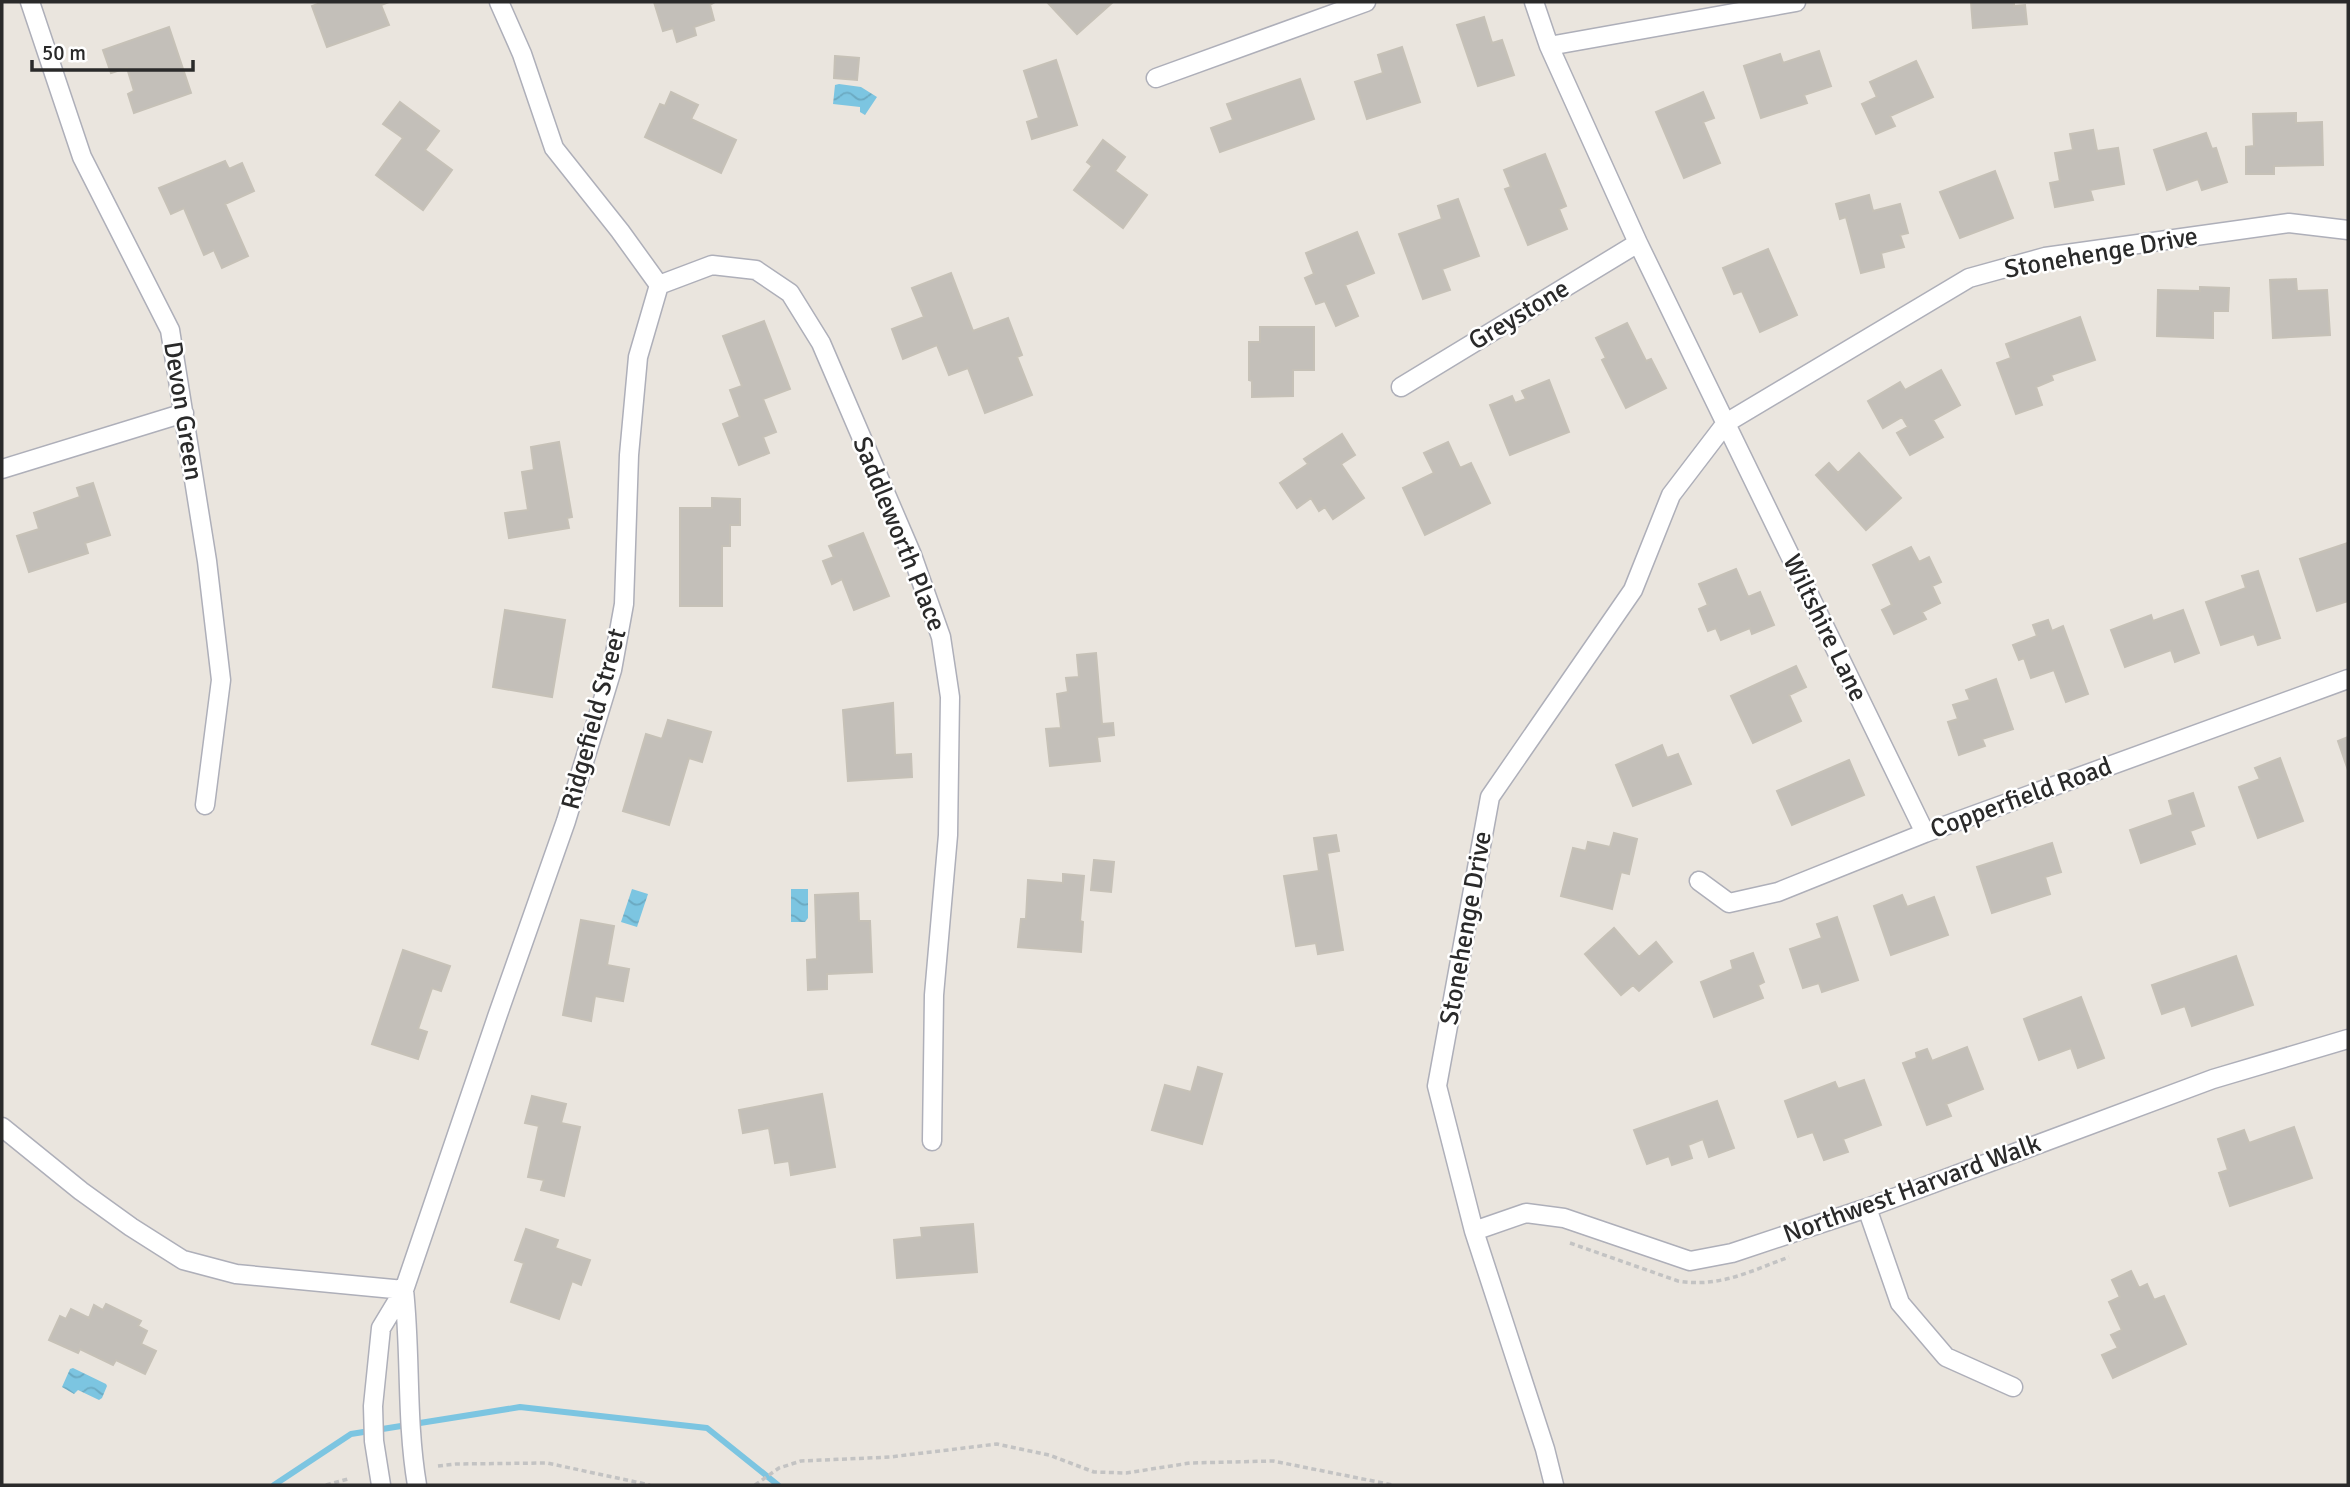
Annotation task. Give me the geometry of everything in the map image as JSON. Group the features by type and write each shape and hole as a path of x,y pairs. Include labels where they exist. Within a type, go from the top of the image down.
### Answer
{"street":[{"name":"Devon Green","path":"30,2 82,157 170,330 206,561 221,680 205,805"},
{"path":"499,2 522,54 554,148 659,285"},
{"path":"1156,78 1366,2"},
{"path":"1534,2 1549,46 1638,243 1726,423"},
{"path":"1549,46 1797,2"},
{"name":"Stonehenge Drive","path":"1554,1485 1545,1449 1474,1231 1437,1086 1490,797 1633,590 1671,495 1726,423 1969,278 2045,257 2289,223 2348,230"},
{"name":"Greystone","path":"1401,387 1638,243"},
{"name":"Saddleworth Place","path":"659,285 712,265 756,270 790,293 821,343 912,555 941,637 950,697 948,835 934,995 932,1141"},
{"name":"Ridgefield Street","path":"381,1485 374,1441 373,1406 381,1328 404,1290 566,821 612,670 624,604 629,455 638,358 659,285"},
{"path":"2,469 184,413"},
{"name":"Wiltshire Lane","path":"1726,423 1925,833"},
{"name":"Copperfield Road","path":"1699,881 1729,902 1778,892 1925,833 2348,679"},
{"name":"Northwest Harvard Walk","path":"1474,1231 1526,1213 1564,1218 1690,1261 1732,1254 1867,1208 2213,1079 2348,1039"},
{"path":"2,1126 81,1191 183,1260 236,1274 404,1290"},
{"path":"1867,1208 1899,1303 1946,1357 2013,1387"},
{"name":"Ridgefield Street","path":"404,1290 409,1336 410,1438 416,1485"}],"path":[{"path":"755,1485 779,1468 801,1461 890,1458 997,1444 1049,1455 1094,1472 1126,1473 1191,1463 1273,1461 1393,1485"},
{"path":"438,1466 547,1462 650,1485"},
{"path":"326,1485 348,1479"}],"water":[{"path":"835,85 861,87 877,97 865,115 860,112 860,107 833,104"},
{"path":"632,889 648,894 637,927 621,922"},
{"path":"791,889 808,889 808,918 805,922 791,922"},
{"path":"73,1368 106,1384 102,1398 99,1400 78,1390 74,1394 62,1387"}],"building":[{"path":"323,2 389,2 381,5 389,25 327,47 312,6"},
{"path":"654,2 715,2 710,5 714,20 694,27 696,35 677,42 673,28 663,31"},
{"path":"1047,2 1113,2 1077,34"},
{"path":"1971,2 2014,2 2014,6 2025,5 2027,24 1973,28"},
{"path":"1484,17 1492,43 1502,40 1514,75 1478,86 1457,25"},
{"path":"169,27 191,93 134,113 128,94 134,91 127,68 111,73 103,50"},
{"path":"1402,47 1420,102 1367,119 1355,82 1383,73 1378,55"},
{"path":"1819,51 1831,86 1804,95 1807,103 1761,118 1744,66 1780,54 1783,63"},
{"path":"835,56 859,58 857,80 834,78"},
{"path":"1056,60 1077,125 1032,139 1027,122 1039,118 1024,71"},
{"path":"1916,61 1933,97 1890,116 1895,126 1876,134 1862,104 1877,97 1870,82"},
{"path":"1300,79 1314,119 1220,152 1211,128 1233,120 1227,104"},
{"path":"671,92 698,105 691,119 736,140 721,173 645,137 660,104 665,106"},
{"path":"1703,92 1714,118 1703,122 1720,163 1684,178 1656,112"},
{"path":"400,102 439,131 425,150 452,170 423,210 376,175 403,138 383,124"},
{"path":"2296,113 2296,123 2322,122 2323,165 2274,166 2274,174 2246,174 2246,147 2254,146 2253,114"},
{"path":"2093,130 2097,151 2118,148 2124,184 2090,190 2093,200 2055,207 2050,183 2060,181 2055,153 2073,150 2070,134"},
{"path":"2206,133 2212,149 2216,148 2227,182 2202,190 2198,179 2167,190 2154,150"},
{"path":"1103,140 1125,157 1115,171 1147,195 1123,228 1074,190 1092,166 1087,162"},
{"path":"1545,154 1566,206 1559,209 1567,229 1528,245 1505,189 1511,187 1504,170"},
{"path":"225,161 229,169 242,163 254,191 225,204 248,256 222,268 214,250 204,255 184,208 171,214 159,188"},
{"path":"1995,171 2013,218 1960,238 1940,192"},
{"path":"1869,195 1873,211 1900,204 1908,233 1900,235 1904,247 1881,253 1884,267 1861,273 1846,217 1840,219 1836,204"},
{"path":"1458,199 1479,256 1442,269 1450,290 1423,299 1399,234 1442,219 1438,206"},
{"path":"1357,232 1374,273 1345,285 1358,316 1336,326 1325,301 1316,304 1305,278 1314,274 1306,253"},
{"path":"1768,249 1797,315 1760,332 1742,291 1734,294 1723,268"},
{"path":"951,273 973,331 1008,318 1022,355 1017,357 1032,395 985,413 968,368 949,375 937,345 903,359 892,329 924,317 912,288"},
{"path":"2296,279 2297,291 2327,290 2330,335 2273,338 2270,280"},
{"path":"2200,287 2229,288 2228,311 2213,311 2213,338 2157,336 2158,290 2200,291"},
{"path":"2080,317 2095,360 2051,375 2053,380 2036,387 2042,405 2016,414 1997,363 2011,358 2006,344"},
{"path":"764,321 790,389 763,399 776,432 763,437 769,453 739,465 723,424 740,417 730,390 742,386 723,336"},
{"path":"1627,323 1646,361 1651,359 1666,388 1626,408 1602,360 1606,358 1596,338"},
{"path":"1260,327 1314,327 1314,370 1293,370 1293,396 1252,397 1249,342 1260,342"},
{"path":"1941,370 1960,405 1933,420 1943,437 1910,455 1897,433 1908,427 1902,417 1883,428 1868,401 1900,382 1905,390"},
{"path":"1549,380 1569,432 1510,455 1490,405 1512,396 1515,403 1526,399 1522,391"},
{"path":"1342,434 1355,455 1341,464 1364,498 1333,519 1325,507 1319,511 1311,498 1297,508 1280,483 1308,464 1304,459"},
{"path":"559,442 572,517 567,518 569,528 509,538 505,513 528,510 522,472 534,470 531,447"},
{"path":"1448,442 1460,468 1471,463 1490,503 1425,535 1403,488 1434,473 1424,453"},
{"path":"1859,453 1901,498 1866,530 1816,475 1829,463 1838,473"},
{"path":"93,483 110,535 85,543 88,553 29,572 17,536 39,529 34,513 80,497 77,488"},
{"path":"712,498 740,499 740,525 730,525 730,546 722,546 722,606 680,606 680,508 712,508"},
{"path":"863,533 889,596 854,610 842,579 832,584 823,561 834,557 829,546"},
{"path":"2348,543 2348,601 2317,611 2300,559"},
{"path":"1911,547 1919,562 1929,557 1941,582 1932,586 1940,603 1922,612 1926,619 1894,634 1882,610 1892,605 1873,565"},
{"path":"1736,569 1748,597 1760,592 1774,625 1752,634 1750,628 1721,640 1716,628 1708,631 1699,609 1708,605 1699,584"},
{"path":"2258,571 2280,638 2258,645 2254,634 2221,645 2206,602 2246,588 2242,576"},
{"path":"505,610 565,620 552,697 493,687"},
{"path":"2183,610 2199,653 2175,662 2171,650 2125,667 2111,630 2151,615 2153,621"},
{"path":"2048,620 2052,631 2063,626 2088,694 2066,702 2054,670 2031,678 2024,658 2019,660 2013,645 2037,636 2033,625"},
{"path":"1096,653 1102,724 1113,723 1114,735 1097,737 1100,761 1050,766 1046,729 1061,728 1057,694 1068,692 1066,678 1079,677 1077,655"},
{"path":"1796,666 1806,687 1789,695 1801,721 1753,743 1731,696"},
{"path":"1996,679 2013,729 1982,739 1985,746 1959,755 1948,722 1958,719 1953,705 1970,700 1966,690"},
{"path":"893,703 895,755 911,754 912,777 848,781 843,710"},
{"path":"668,720 711,732 702,762 689,758 669,825 623,811 646,734 662,739"},
{"path":"2348,737 2348,770 2338,741"},
{"path":"1662,745 1667,758 1678,754 1691,784 1633,806 1616,765"},
{"path":"2280,758 2303,821 2258,838 2239,787 2260,779 2255,768"},
{"path":"1849,760 1864,795 1792,825 1777,791"},
{"path":"2193,793 2204,826 2190,831 2195,844 2141,863 2130,830 2173,815 2169,801"},
{"path":"1614,833 1637,839 1629,874 1621,872 1612,909 1561,896 1573,848 1586,851 1588,842 1610,847"},
{"path":"1336,835 1339,851 1327,853 1343,950 1318,954 1316,943 1296,946 1284,876 1319,871 1314,838"},
{"path":"2052,843 2061,872 2045,877 2050,894 1992,913 1977,867"},
{"path":"1094,860 1114,862 1111,892 1091,890"},
{"path":"1063,874 1084,876 1080,921 1083,922 1081,952 1018,947 1021,919 1026,919 1028,880 1063,883"},
{"path":"858,893 859,921 870,921 872,972 827,974 827,989 808,990 807,960 817,959 815,895"},
{"path":"1902,895 1907,907 1934,897 1948,935 1891,955 1874,906"},
{"path":"1837,917 1858,980 1822,992 1819,983 1803,988 1790,949 1822,938 1817,924"},
{"path":"581,920 614,926 607,965 629,969 623,1001 595,996 591,1021 563,1015"},
{"path":"1614,928 1639,957 1656,942 1672,962 1639,991 1633,985 1621,995 1585,954"},
{"path":"403,950 450,966 441,991 432,988 418,1029 427,1032 418,1059 372,1044"},
{"path":"1753,953 1764,982 1758,985 1763,998 1714,1017 1701,982 1733,969 1731,961"},
{"path":"2236,956 2253,1005 2192,1026 2185,1006 2162,1014 2152,985"},
{"path":"2081,997 2104,1058 2078,1068 2071,1048 2039,1060 2024,1019"},
{"path":"1967,1047 1983,1089 1946,1104 1951,1116 1927,1125 1903,1063 1917,1058 1916,1053 1927,1049 1932,1061"},
{"path":"1198,1067 1222,1074 1202,1144 1152,1130 1165,1085 1191,1092"},
{"path":"1864,1080 1881,1125 1843,1139 1848,1152 1824,1160 1813,1132 1798,1137 1785,1101 1835,1082 1838,1089"},
{"path":"822,1094 835,1167 791,1175 789,1161 775,1163 769,1128 743,1133 739,1110"},
{"path":"532,1096 566,1104 561,1123 580,1127 564,1196 541,1190 544,1180 528,1177 539,1126 525,1123"},
{"path":"1717,1101 1734,1148 1709,1157 1703,1139 1688,1145 1692,1158 1672,1165 1669,1156 1647,1164 1634,1130"},
{"path":"2294,1127 2312,1178 2230,1206 2219,1173 2228,1170 2218,1139 2244,1130 2249,1143"},
{"path":"973,1224 977,1272 897,1278 894,1240 922,1237 921,1228"},
{"path":"526,1229 558,1240 555,1248 590,1260 581,1285 572,1281 559,1319 511,1302 524,1263 515,1260"},
{"path":"2131,1271 2139,1288 2147,1284 2154,1300 2164,1296 2186,1344 2113,1378 2102,1355 2118,1348 2111,1335 2122,1330 2109,1302 2120,1297 2112,1280"},
{"path":"106,1304 141,1321 138,1326 147,1331 141,1344 156,1351 145,1374 116,1360 113,1365 80,1349 78,1353 49,1340 60,1316 66,1319 71,1309 89,1318 94,1305 103,1310"}],"waterway":[{"path":"274,1485 351,1434 520,1407 707,1428 778,1485"}]}
